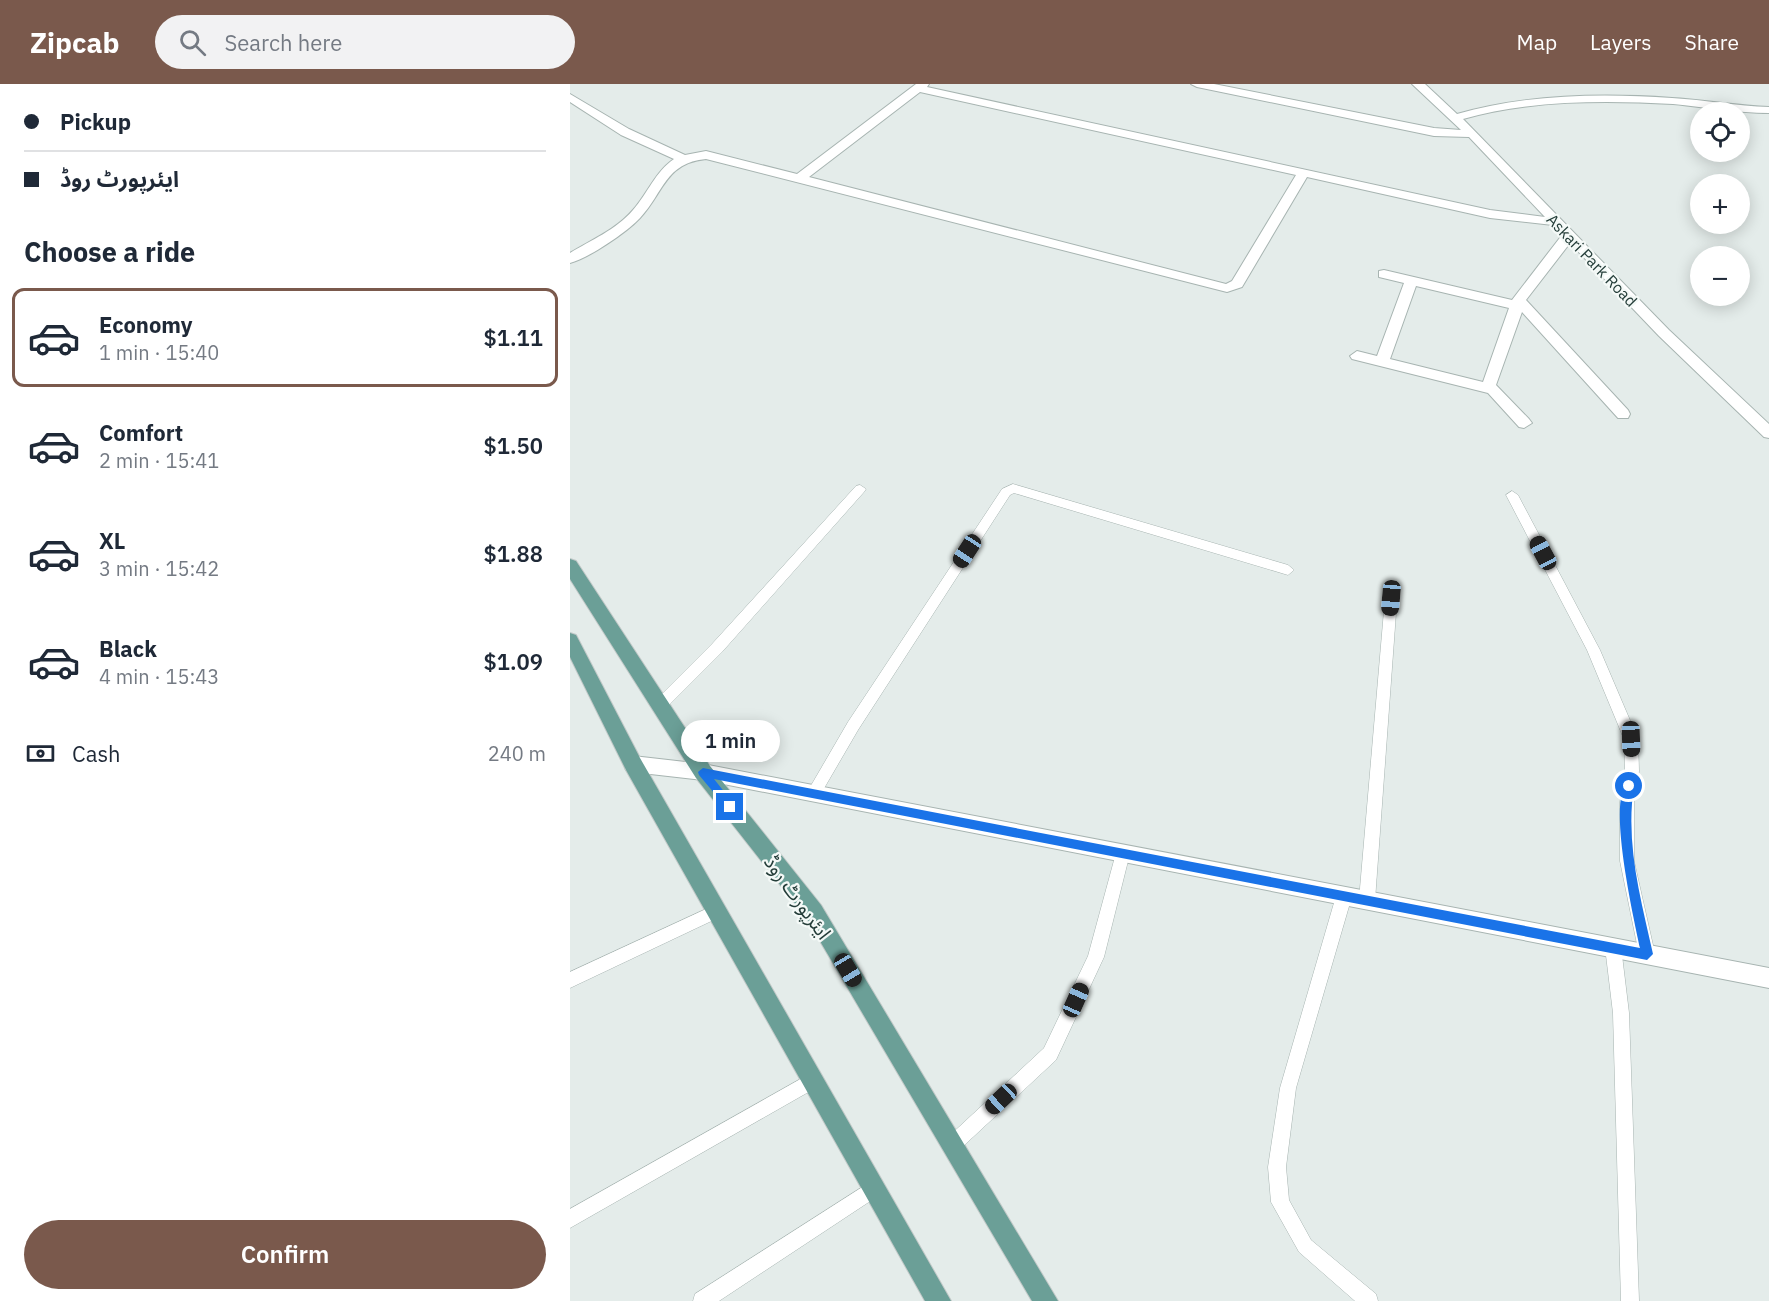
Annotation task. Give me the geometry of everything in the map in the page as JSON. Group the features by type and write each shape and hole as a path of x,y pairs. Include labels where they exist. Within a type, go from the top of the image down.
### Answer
{"main road":[{"name":"ایئرپورٹ روڈ","path":"570,565 703,772 814,912 1046,1301"},
{"path":"570,640 633,764 939,1301"}],"street":[{"path":"1197,84 1434,132 1472,134"},
{"name":"Askari Park Road","path":"1421,85 1472,134 1664,333 1769,433"},
{"path":"800,178 920,86 1490,214 1557,222"},
{"path":"570,97 625,132 683,158 714,156 1227,288 1237,284 1303,172"},
{"path":"1455,118 1473,111 1597,100 1674,101 1769,110"},
{"path":"570,259 636,214 657,180 683,158"},
{"path":"1488,388 1518,303 1569,235"},
{"path":"1384,274 1518,303 1623,414"},
{"path":"1382,362 1411,281"},
{"path":"1357,356 1493,389 1524,423"},
{"path":"633,764 703,772 1769,978"}],"lane":[{"path":"814,793 878,687 1006,492 1013,488 1288,570"},
{"path":"660,705 717,648 860,489"},
{"path":"1512,495 1593,650 1631,739 1632,771 1627,802 1627,861 1647,954"},
{"path":"1367,900 1391,598"},
{"path":"952,1145 1050,1054 1096,957 1123,853"},
{"path":"1344,896 1288,1088 1276,1167 1280,1202 1305,1246 1369,1301"},
{"path":"570,980 717,911"},
{"path":"1613,947 1621,1013 1630,1301"},
{"path":"570,1219 813,1080"},
{"path":"702,1301 875,1188"}],"route":[{"path":"730,807 703,772 1647,954 1627,861 1629,786"}]}
